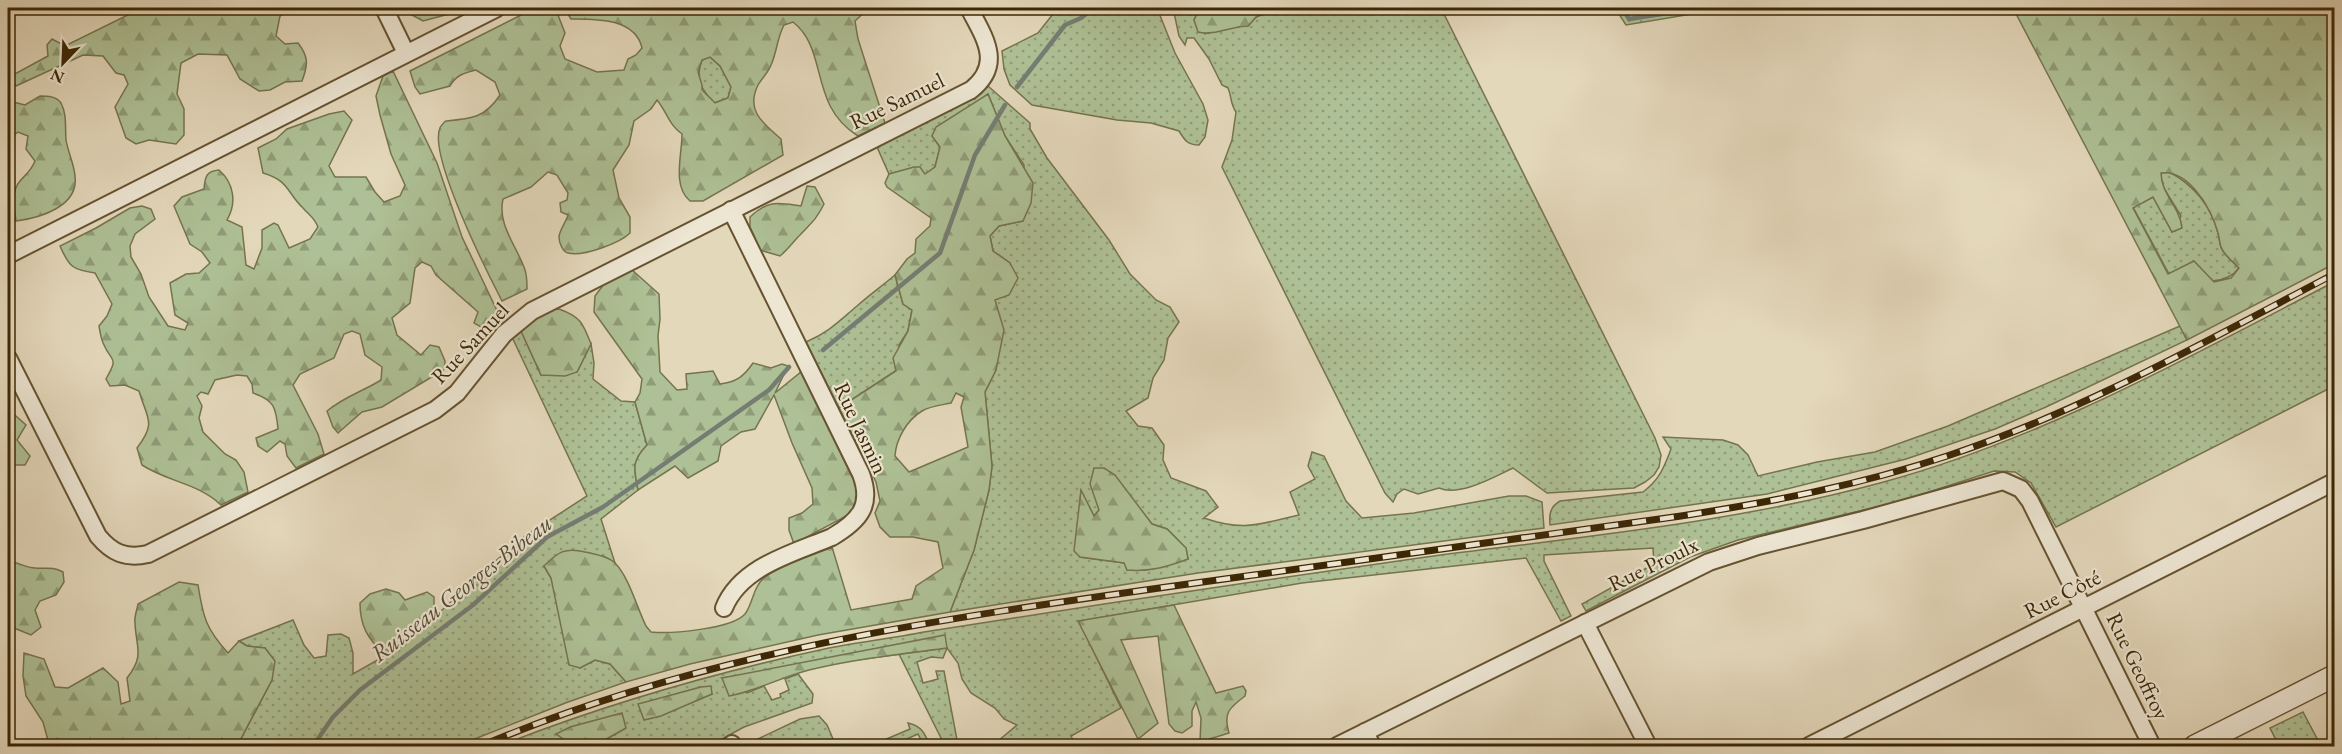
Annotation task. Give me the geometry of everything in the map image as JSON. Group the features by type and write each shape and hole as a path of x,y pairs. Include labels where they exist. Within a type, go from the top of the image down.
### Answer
{"street":[{"path":"384,8 406,53"},
{"path":"8,255 497,8"},
{"name":"Rue Samuel","path":"8,358 98,536 115,551 136,557 164,546 435,410 457,393 504,334 531,311 971,90 981,82 989,67 989,56 986,42 969,8"},
{"name":"Rue Jasmin","path":"724,608 733,591 751,574 844,530 861,512 866,500 861,474 730,210"},
{"name":"Rue Proulx","path":"1337,747 1369,739 1585,623 1723,556 1863,520 1995,482 2010,482"},
{"name":"Rue Geoffroy","path":"2010,482 2021,489 2030,501 2152,747"},
{"name":"Rue Côté","path":"1809,747 2334,482"},
{"path":"1585,623 1648,747"},
{"path":"2195,747 2334,676"}],"green space":[{"path":"142,8 293,8 280,16 276,36 285,44 298,43 302,48 306,61 302,81 285,82 270,90 259,91 240,79 227,55 198,54 181,63 177,94 184,109 184,135 176,144 149,140 136,144 126,138 115,107 128,84 124,75 116,73 103,56 83,55 16,86 11,76 48,56 47,45 52,39 65,46"},
{"path":"406,8 462,8 423,21 410,14"},
{"path":"535,8 556,10 565,33 560,46 565,59 597,72 624,70 628,59 642,48 638,38 631,31 613,22 571,19 564,8 869,8 855,21 858,39 885,123 858,136 842,123 825,94 811,47 804,34 793,22 784,25 773,60 758,85 754,102 758,116 781,139 783,155 703,201 690,201 684,195 680,179 682,134 674,127 657,100 651,109 634,121 629,145 613,170 619,198 630,217 630,233 625,237 592,251 575,254 564,251 559,237 568,215 561,212 560,203 567,200 568,193 557,175 548,172 531,187 503,199 505,227 522,261 527,277 527,289 502,301 484,266 450,187 439,142 440,128 445,121 477,116 494,103 500,95 495,82 476,70 461,75 450,86 420,94 410,71","holes":["710,57 720,66 731,87 728,98 715,103 702,90 698,72 702,60"]},
{"path":"1074,8 1157,8 1175,53 1203,104 1208,120 1205,137 1199,145 1187,142 1179,131 1151,123 1117,120 1032,105 1010,85 1004,69 1002,51 1038,33 1053,14"},
{"path":"1173,8 1200,8 1194,20 1205,34 1234,26 1248,26 1256,17 1278,8 1441,8 1655,438 1661,455 1659,467 1654,475 1634,488 1547,493 1513,468 1487,481 1456,490 1439,488 1418,494 1404,489 1397,494 1393,502 1385,493 1222,167 1232,140 1236,112 1228,88 1222,85 1209,59 1194,38 1187,38 1185,45 1179,36"},
{"path":"1200,8 1278,8 1256,17 1248,26 1204,33 1198,32 1194,20"},
{"path":"1615,8 1728,8 1626,25"},
{"path":"2013,8 2334,8 2334,264 2187,340","holes":["2161,173 2171,173 2190,184 2205,203 2215,224 2222,249 2239,268 2231,278 2214,282 2194,261 2168,274 2133,208 2153,197 2172,232 2182,228 2181,220 2162,181"]},
{"path":"710,57 720,66 731,87 728,98 714,103 699,78 702,60"},
{"path":"393,71 437,163 462,237 501,319 481,327 474,323 478,312 436,275 431,266 422,262 415,268 410,303 392,318 397,335 421,355 430,345 439,347 445,361 445,369 382,407 362,412 338,433 327,411 381,380 382,367 365,355 360,334 352,331 344,334 334,358 300,374 293,385 318,434 324,454 296,468 287,456 285,444 280,441 267,452 258,446 256,438 278,429 275,410 265,398 253,393 252,384 247,376 237,375 215,380 208,394 201,392 197,396 202,406 199,418 203,432 225,454 236,460 244,472 248,492 221,505 203,492 142,465 137,448 149,426 139,391 125,385 110,386 106,379 113,360 103,343 99,326 107,316 112,304 95,273 77,269 69,263 60,246 130,208 142,206 151,209 155,219 135,234 130,246 131,257 141,274 149,297 168,326 185,330 188,323 175,315 170,283 186,274 199,273 210,263 202,252 190,244 174,206 182,197 204,189 207,175 219,170 231,187 233,200 227,220 242,227 246,265 254,269 262,248 262,230 274,223 278,225 289,248 310,239 318,227 315,221 283,183 263,173 258,148 276,139 287,129 344,111 352,120 329,166 335,177 366,177 384,202 400,196 405,185 391,154 376,96 383,76"},
{"path":"988,86 1030,123 1030,129 1047,158 1109,240 1130,274 1156,300 1170,307 1179,322 1168,338 1164,360 1153,378 1148,398 1126,411 1138,426 1152,428 1164,445 1163,460 1171,478 1206,491 1218,507 1204,518 1241,526 1262,524 1299,515 1290,492 1315,479 1308,466 1312,452 1324,456 1346,501 1362,518 1414,513 1509,496 1526,496 1542,502 1544,528 1198,573 950,612 974,550 989,490 992,466 985,392 996,370 995,300 1010,263 993,251 990,236 999,226 1023,221 1024,165 1005,136 988,94 932,136 940,147 935,167 925,175 901,171 889,174 877,147 981,93","holes":["1081,491 1094,516 1099,510 1096,498 1139,508 1152,524 1167,529 1186,548 1188,559 1158,568 1127,570 1125,563 1080,557"]},
{"path":"988,94 1005,136 1033,183 1031,203 1023,221 999,226 990,236 993,251 1010,263 1018,278 1009,295 995,300 1004,330 996,370 985,392 992,466 989,490 974,550 950,612 818,635 690,664 626,682 610,664 595,660 580,668 569,665 551,578 544,566 562,552 578,551 597,555 615,563 629,584 646,626 651,632 715,627 738,619 748,610 758,585 765,577 789,564 832,547 851,610 912,599 916,586 943,568 938,542 913,537 890,537 880,527 875,513 880,501 876,482 839,408 896,371 893,358 908,331 912,310 903,304 895,275 907,259 915,253 916,239 930,226 931,218 887,187 885,183 889,174 920,167 925,174 935,167 940,147 932,136 936,127","holes":["956,393 964,397 961,407 968,447 909,472 895,456 903,430 925,409 951,403"]},
{"path":"40,96 54,98 63,107 66,140 75,176 75,187 71,196 56,209 46,214 16,221 15,190 35,161 26,149 28,136 18,132 8,140 8,99 25,105"},
{"path":"2169,172 2193,189 2206,205 2215,223 2222,249 2239,268 2232,275 2216,281 2207,281 2169,274 2133,207 2153,197 2172,232 2181,216 2162,185 2161,173"},
{"path":"807,186 815,187 824,204 816,218 780,256 760,250 750,227 750,217 769,205 780,203 801,206"},
{"path":"631,269 659,294 660,372 677,390 687,389 686,374 713,371 720,384 740,378 753,363 771,368 782,364 788,366 775,393 801,372 857,486 858,502 850,514 794,544 789,530 789,518 802,513 813,504 812,488 774,395 755,429 741,432 721,446 718,461 688,478 675,466 638,490 635,476 636,461 647,445 635,402 640,393 642,379 594,312 595,296 604,284"},
{"path":"895,275 903,304 912,310 908,331 899,345 897,370 839,408 806,342 833,326"},
{"path":"2334,282 2334,386 2056,527 2031,483 2015,472 1994,471 1901,501 1738,540 1690,557 1586,611 1582,604 1654,564 1653,548 1544,555 1544,561 1571,616 1561,621 1526,558 1302,583 1079,621 1121,708 1071,736 1076,746 992,746 1017,725 1004,719 995,708 971,693 962,679 958,663 947,648 943,658 931,657 917,662 923,683 938,679 936,671 944,671 958,745 945,746 899,654 722,678 747,693 764,686 772,700 781,697 780,694 789,690 785,679 798,674 813,694 812,703 744,727 720,740 723,746 594,746 626,728 557,734 574,746 499,746 580,716 662,690 829,648 1265,580 1654,528 1768,509 1880,483 1939,465 2055,421 2168,368","holes":["701,687 712,694 688,704 638,705"]},
{"path":"559,309 577,318 591,344 577,372 565,376 541,375 521,331 537,316"},
{"path":"2180,326 2187,340 1995,429 1906,459 1767,494 1550,525 1551,511 1560,501 1643,492 1660,473 1671,449 1663,437 1723,440 1738,445 1748,455 1758,476 1817,462 1875,452 1948,426"},
{"path":"521,331 541,375 577,372 591,344 594,363 593,379 621,401 635,402 647,445 638,456 635,466 638,490 601,519 615,563 603,556 544,566 551,578 580,668 595,660 610,664 626,682 568,702 457,746 237,746 272,680 265,648 247,646 239,641 293,620 304,645 314,658 326,656 328,635 341,634 349,638 353,653 353,674 404,645 525,536 587,496 512,337"},
{"path":"8,409 26,425 17,440 30,456 25,465 12,465 8,456"},
{"path":"1094,468 1104,468 1115,475 1152,524 1167,529 1186,548 1188,559 1158,568 1127,570 1124,563 1080,557 1074,551 1081,490 1094,516 1099,510 1090,484"},
{"path":"8,561 32,568 52,568 63,572 64,582 56,595 40,601 35,610 41,627 31,635 8,623"},
{"path":"179,582 198,585 210,629 228,653 239,641 247,646 265,648 275,661 272,680 237,746 47,746 49,744 43,722 26,696 23,676 24,653 44,659 55,687 68,688 103,668 118,682 121,704 130,701 127,678 138,657 135,616 138,604"},
{"path":"386,589 399,593 405,600 427,592 434,597 434,607 401,636 393,649 385,654 366,631 361,618 360,603 370,594"},
{"path":"1174,605 1216,693 1243,686 1246,691 1245,696 1235,704 1227,716 1229,733 1200,742 1201,718 1196,702 1192,711 1192,726 1182,733 1175,731 1169,724 1158,636 1121,640 1158,723 1138,739 1078,621"},
{"path":"945,635 947,648 826,666 729,696 722,678"},
{"path":"711,686 712,694 661,716 644,720 638,704 701,687"},
{"path":"2303,712 2321,746 2279,746 2270,728"},
{"path":"622,713 626,728 594,746 574,746 556,734 570,727"},
{"path":"819,716 827,725 836,746 827,746 824,741 810,746 743,746 800,719"},
{"path":"908,723 917,726 922,731 930,746 924,746 918,734 891,746 870,746 910,729"}],"waterway":[{"name":"Ruisseau Georges-Bibeau","path":"1017,87 1065,25 1081,18 1094,8"},
{"path":"1188,8 1229,11 1248,8"},
{"path":"1622,8 1629,19 1701,8"},
{"name":"Ruisseau Georges-Bibeau","path":"823,350 940,253 975,155 1005,105"},
{"name":"Ruisseau Georges-Bibeau","path":"313,746 333,717 360,690 473,605 547,537 603,507 769,390 789,367"}],"railway":[{"path":"481,746 565,713 651,686 738,662 825,643 1003,611 1681,516 1782,499 1881,476 1947,456 2047,418 2192,349 2334,274"}]}
